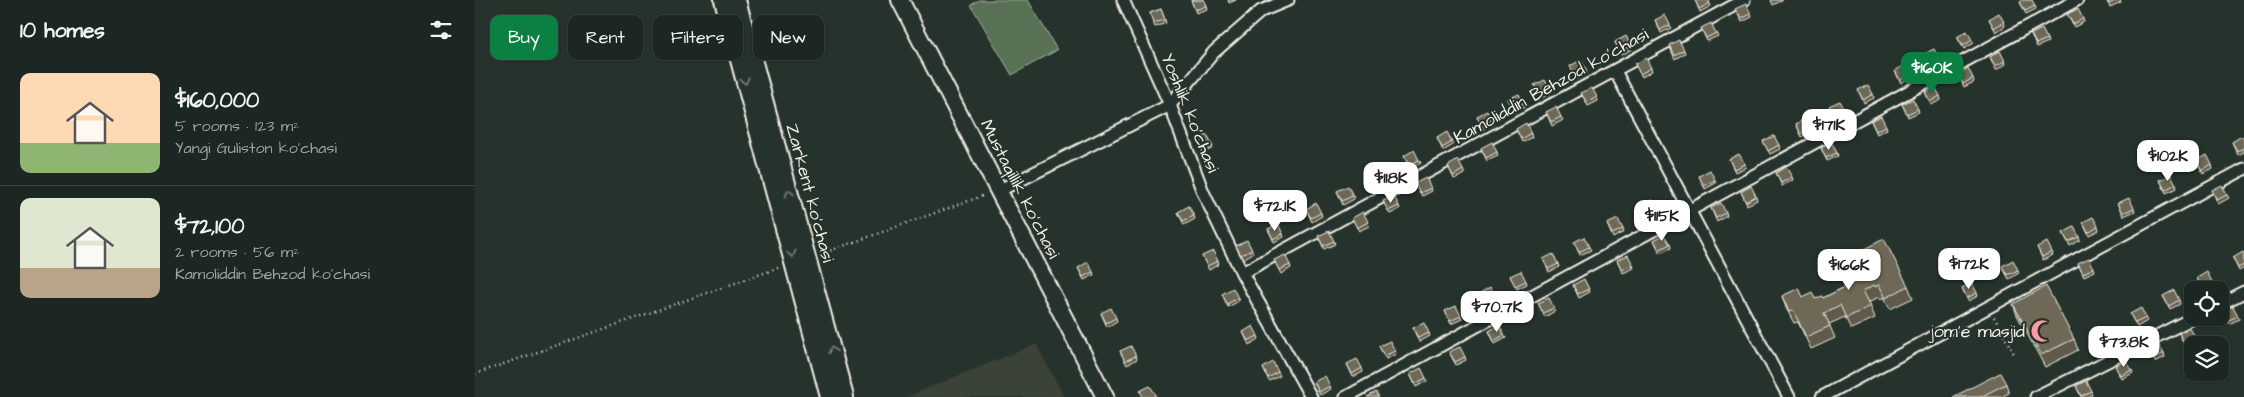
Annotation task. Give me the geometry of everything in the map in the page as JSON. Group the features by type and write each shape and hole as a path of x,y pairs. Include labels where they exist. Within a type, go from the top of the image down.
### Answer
{"main road":[{"name":"Zarkent ko'chasi","path":"723,0 801,261 845,397"},
{"name":"Zarkent ko'chasi","path":"737,0 801,261 829,397"},
{"name":"Mustaqillik ko'chasi","path":"900,0 1105,397"}],"street":[{"name":"Yoshlik ko'chasi","path":"1123,0 1170,105 1203,192 1242,273 1311,397"},
{"path":"999,190 1170,105 1214,52 1261,11 1288,0"},
{"name":"Kamoliddin Behzod ko'chasi","path":"1242,273 1615,72 1744,0"},
{"path":"1346,397 2077,0"},
{"path":"1615,72 1789,397"},
{"path":"1822,397 2244,169"},
{"path":"2229,300 2244,292"},
{"path":"2036,397 2184,323"}],"path":[{"path":"475,374 999,190"},
{"path":"1988,307 2015,354"}],"shaded area":[{"path":"1036,344 1064,397 906,397"}],"green space":[{"path":"979,0 1028,0 1057,50 1012,75 971,5"}],"building":[{"path":"1191,0 1204,0 1206,6 1195,10"},
{"path":"1695,0 1708,0 1710,3 1699,9"},
{"path":"2032,0 2035,6 2025,11 2020,2"},
{"path":"2107,0 2117,0 2109,4"},
{"path":"1746,4 1751,14 1741,19 1735,9"},
{"path":"1161,9 1165,20 1153,23 1150,13"},
{"path":"2078,9 2083,19 2073,24 2067,14"},
{"path":"1999,13 2004,22 1994,28 1989,19"},
{"path":"1665,15 1670,25 1660,30 1655,20"},
{"path":"1711,23 1716,33 1706,38 1701,28"},
{"path":"2042,29 2047,39 2036,44 2031,34"},
{"path":"1967,31 1972,40 1963,46 1957,37"},
{"path":"1626,36 1631,46 1620,52 1615,42"},
{"path":"1679,40 1684,50 1674,55 1669,45"},
{"path":"1934,49 1939,58 1929,64 1924,54"},
{"path":"2000,51 2005,61 1995,66 1990,57"},
{"path":"1646,58 1651,68 1640,74 1635,64"},
{"path":"1581,60 1586,70 1575,76 1570,66"},
{"path":"1904,65 1910,74 1900,80 1895,71"},
{"path":"1968,68 1973,78 1963,84 1958,74"},
{"path":"1545,80 1550,90 1539,95 1534,85"},
{"path":"1868,85 1873,94 1863,100 1858,90"},
{"path":"1935,87 1940,96 1930,102 1925,92"},
{"path":"1592,88 1597,97 1587,103 1581,93"},
{"path":"1519,94 1524,104 1513,109 1508,99"},
{"path":"1913,99 1918,109 1907,114 1902,104"},
{"path":"1840,101 1845,110 1834,116 1829,106"},
{"path":"1556,107 1561,117 1551,122 1546,112"},
{"path":"1487,111 1492,121 1481,126 1477,116"},
{"path":"1881,116 1886,126 1876,131 1871,121"},
{"path":"1806,118 1812,128 1801,134 1796,124"},
{"path":"1526,123 1531,133 1521,139 1516,129"},
{"path":"1447,132 1452,142 1442,148 1437,138"},
{"path":"1207,135 1212,145 1202,150 1197,140"},
{"path":"1774,136 1779,145 1768,151 1763,141"},
{"path":"2242,136 2244,148 2237,151 2232,142"},
{"path":"1492,142 1497,152 1486,158 1481,148"},
{"path":"1832,143 1837,153 1826,158 1821,148"},
{"path":"1414,150 1419,160 1409,165 1404,156"},
{"path":"1739,154 1745,164 1734,169 1729,159"},
{"path":"2207,155 2212,165 2202,171 2196,161"},
{"path":"1458,160 1463,170 1453,176 1448,166"},
{"path":"1786,167 1792,177 1781,183 1776,173"},
{"path":"1381,168 1386,178 1375,184 1370,174"},
{"path":"1710,170 1715,180 1704,186 1699,176"},
{"path":"2171,175 2176,184 2165,190 2160,180"},
{"path":"1426,178 1431,188 1420,193 1415,183"},
{"path":"2222,185 2227,195 2217,200 2212,190"},
{"path":"1348,186 1353,196 1342,201 1337,191"},
{"path":"1751,186 1756,196 1746,202 1741,192"},
{"path":"1394,196 1399,206 1388,211 1383,201"},
{"path":"2129,198 2134,208 2123,213 2118,203"},
{"path":"1653,200 1658,210 1647,215 1642,206"},
{"path":"1316,203 1321,213 1311,218 1306,209"},
{"path":"1721,203 1726,213 1716,218 1711,208"},
{"path":"1189,206 1194,216 1183,221 1178,212"},
{"path":"1363,212 1368,222 1357,228 1352,218"},
{"path":"2093,217 2098,226 2088,232 2083,222"},
{"path":"1618,219 1623,229 1612,234 1607,224"},
{"path":"1278,224 1283,234 1273,239 1268,229"},
{"path":"2074,227 2079,237 2068,242 2063,233"},
{"path":"1329,231 1334,241 1323,246 1318,236"},
{"path":"1664,235 1670,244 1659,250 1654,240"},
{"path":"1584,237 1589,247 1579,252 1574,242"},
{"path":"1884,239 1908,286 1886,298 1879,285 1875,287 1874,285 1863,291 1871,306 1846,318 1840,305 1824,313 1830,326 1806,337 1793,310 1789,312 1782,296 1799,288 1803,297 1812,292 1815,299 1822,296 1823,298 1869,275 1858,252"},
{"path":"1247,240 1252,250 1241,255 1236,246"},
{"path":"2047,242 2052,252 2042,257 2037,247"},
{"path":"1213,251 1218,261 1207,266 1202,256"},
{"path":"2243,252 2244,265 2238,268 2233,258"},
{"path":"1553,254 1558,264 1548,269 1543,259"},
{"path":"1285,255 1290,265 1279,270 1274,260"},
{"path":"1628,255 1633,265 1622,270 1617,260"},
{"path":"2089,258 2094,268 2083,273 2078,263"},
{"path":"2013,260 2018,270 2007,275 2002,266"},
{"path":"1088,262 1093,272 1083,277 1078,268"},
{"path":"1521,271 1526,281 1515,286 1510,276"},
{"path":"2207,272 2212,281 2198,281 2197,278"},
{"path":"1584,279 1589,289 1578,294 1573,285"},
{"path":"1972,283 1977,293 1967,298 1962,288"},
{"path":"2046,286 2074,339 2041,355 2013,304"},
{"path":"1490,287 1495,297 1485,303 1480,293"},
{"path":"1233,288 1238,298 1227,304 1222,294"},
{"path":"2174,290 2179,300 2169,306 2163,296"},
{"path":"1549,298 1554,308 1543,313 1538,303"},
{"path":"1456,306 1461,316 1450,321 1445,311"},
{"path":"2233,306 2238,316 2229,320 2229,308"},
{"path":"1111,308 1116,318 1106,323 1101,313"},
{"path":"2141,308 2146,318 2135,323 2130,314"},
{"path":"1424,323 1429,333 1418,338 1413,328"},
{"path":"1499,325 1504,335 1494,341 1489,331"},
{"path":"1253,326 1258,336 1248,341 1243,332"},
{"path":"2190,328 2194,336 2184,336 2184,343 2179,333"},
{"path":"1390,341 1395,351 1384,356 1379,346"},
{"path":"2159,344 2164,353 2154,359 2149,349"},
{"path":"1131,346 1136,356 1125,361 1120,351"},
{"path":"1460,347 1465,357 1455,362 1449,352"},
{"path":"1357,359 1362,368 1352,374 1347,364"},
{"path":"2126,361 2132,370 2121,376 2116,366"},
{"path":"1273,362 1278,372 1268,378 1263,368"},
{"path":"1421,368 1426,378 1415,384 1410,374"},
{"path":"2000,373 2006,384 1980,397 1953,397"},
{"path":"1325,376 1330,386 1319,392 1314,382"},
{"path":"2086,381 2091,391 2081,396 2076,386"},
{"path":"1150,386 1156,395 1153,397 1143,397 1140,391"},
{"path":"1376,392 1379,397 1367,397"}],"place":[{"name":"jom'e masjid","path":"2042,331"}]}
